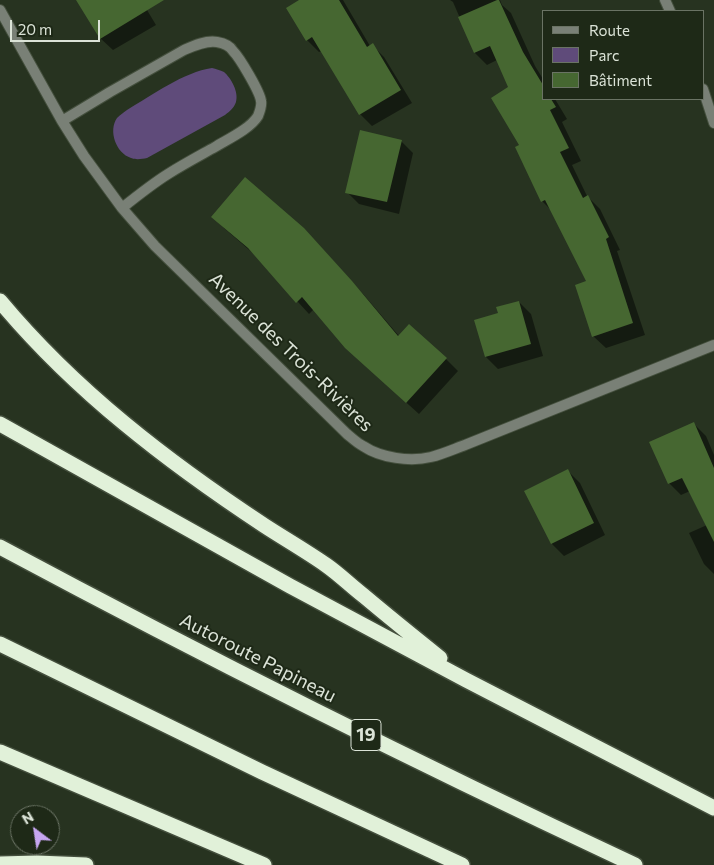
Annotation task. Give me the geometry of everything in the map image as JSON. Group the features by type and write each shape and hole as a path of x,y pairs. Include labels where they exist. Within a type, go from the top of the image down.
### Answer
{"highway":[{"path":"0,301 50,356 122,421 197,478 327,566 466,680"},
{"path":"0,424 236,557 466,680 714,808"},
{"name":"Autoroute Papineau","path":"0,547 256,681 635,865"},
{"path":"0,644 262,772 462,865"},
{"path":"0,752 264,865"},
{"path":"0,864 86,865"}],"street":[{"name":"Avenue des Trois-Rivières","path":"0,10 62,121 84,156 122,208 155,246 347,434 364,447 396,457 413,459 430,457 714,345"},
{"path":"62,121 110,92 194,46 216,41 233,50 261,99 261,109 258,116 250,125 167,174 122,208"},
{"path":"704,93 714,123"}],"green space":[{"path":"212,68 224,72 234,85 237,98 230,111 147,158 133,159 121,151 115,141 113,129 118,117 179,79 201,70"}],"building":[{"path":"76,0 164,0 100,39"},
{"path":"299,0 339,0 367,47 373,43 401,90 359,115 312,37 306,41 286,8"},
{"path":"499,0 523,52 542,83 542,100 552,100 556,107 550,110 569,148 560,152 583,198 588,195 609,237 606,239 633,323 592,337 575,285 586,281 545,200 541,202 515,147 519,145 491,98 508,87 490,46 474,53 458,17"},
{"path":"360,130 402,140 387,202 345,193"},
{"path":"245,177 304,228 398,336 409,324 447,358 406,403 345,348 302,297 296,303 248,248 211,217"},
{"path":"519,301 531,344 485,357 474,320 498,313 496,307"},
{"path":"694,422 714,468 714,542 682,478 668,484 649,442"},
{"path":"568,469 594,523 551,544 524,491"}]}
